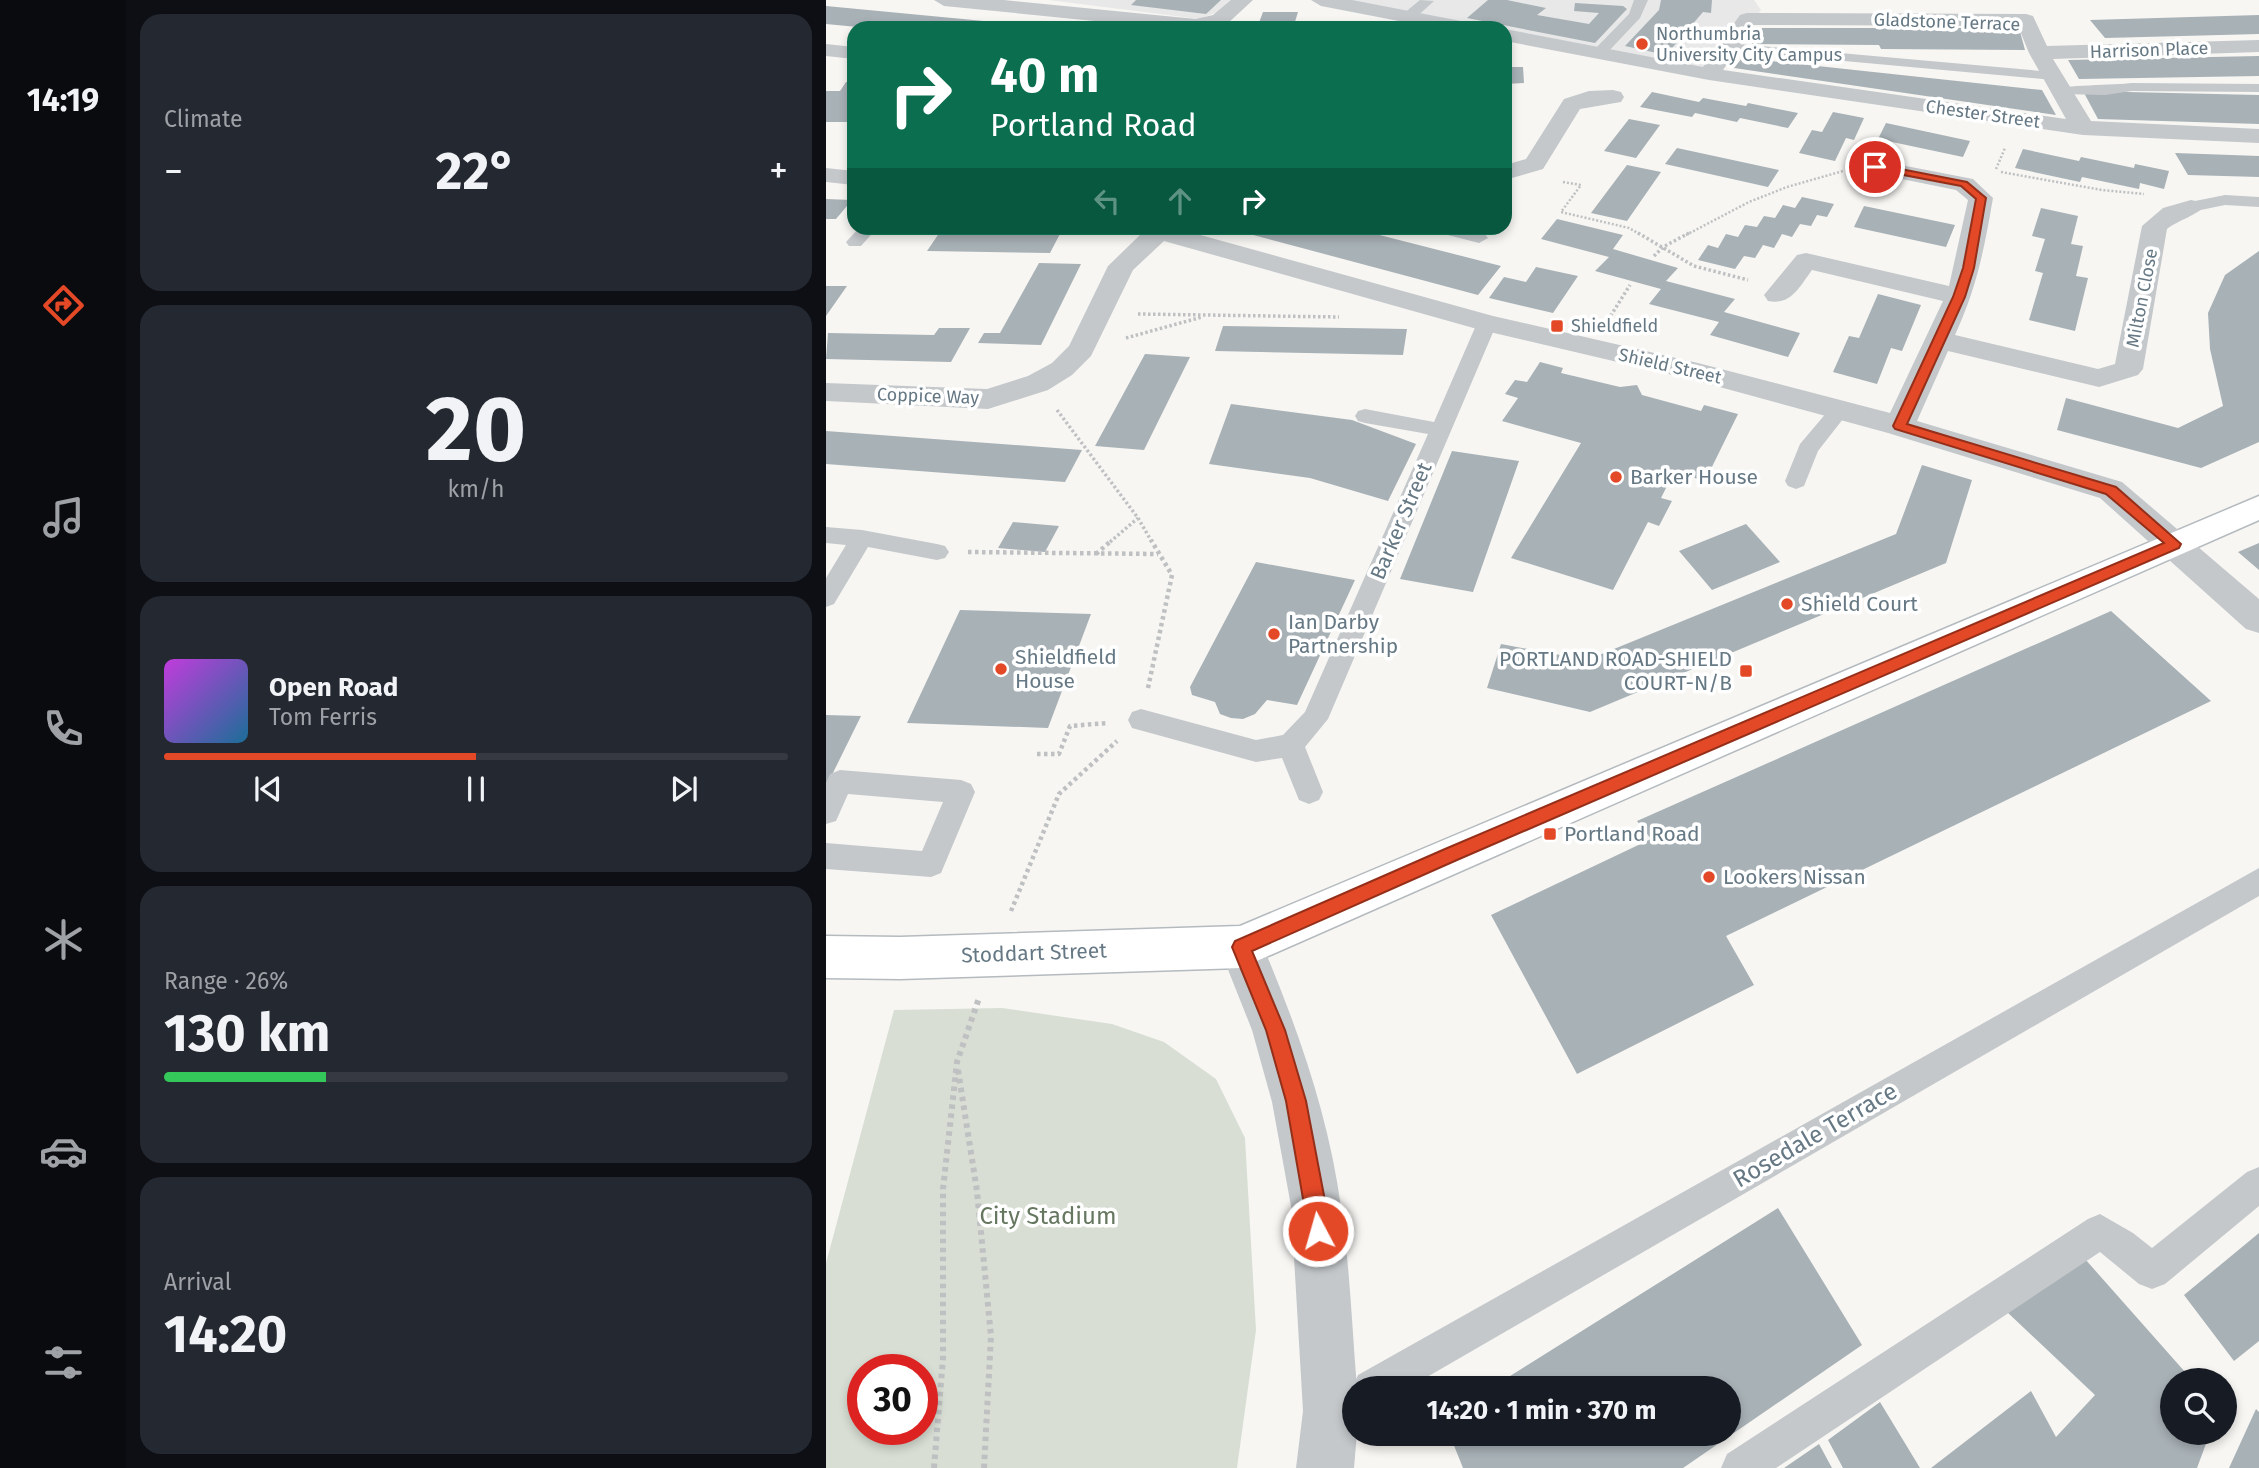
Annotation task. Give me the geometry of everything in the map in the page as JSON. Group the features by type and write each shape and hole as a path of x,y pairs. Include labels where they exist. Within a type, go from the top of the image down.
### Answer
{"main road":[{"path":"1241,947 2259,507"},
{"name":"Stoddart Street","path":"826,957 1241,947"}],"street":[{"path":"944,0 1115,21"},
{"path":"1215,21 1226,16 1243,0"},
{"path":"1321,0 1429,21"},
{"name":"Gladstone Terrace","path":"1728,47 1748,19 2026,20 2039,54 2083,128"},
{"name":"Chester Street","path":"1512,37 1709,74 2083,128 2259,136"},
{"name":"Harrison Place","path":"2039,54 2259,46"},
{"path":"1709,74 1728,47"},
{"path":"826,50 847,52"},
{"path":"1512,172 1535,164 1572,104 1589,97 1613,97"},
{"path":"1875,167 1964,184 1981,198 1968,268 1959,297 1899,426"},
{"path":"826,175 847,176"},
{"name":"Milton Close","path":"1939,340 2099,378 2128,369 2155,226 2172,213 2191,207"},
{"name":"Coppice Way","path":"826,392 988,399 1038,383 1062,369 1081,350 1121,266 1151,235"},
{"name":"Shield Street","path":"1178,235 1487,323 1698,372 1899,426 2111,490 2259,619"},
{"path":"1781,292 1806,261 1959,297"},
{"path":"1241,947 1275,1030 1301,1128 1348,1376"},
{"path":"1325,1468 1342,1425"}],"lane":[{"path":"1599,53 1635,15 1642,0"},
{"path":"1408,17 1427,1"},
{"path":"1728,47 2057,83 2105,91 2132,87 2259,88"},
{"name":"Milton Close","path":"2191,207 2225,200 2259,202"},
{"path":"855,242 861,235"},
{"path":"1471,235 1479,237"},
{"name":"Barker Street","path":"1292,745 1315,719 1487,323"},
{"path":"1796,481 1808,449 1840,410"},
{"path":"1365,416 1441,430"},
{"path":"826,535 862,538 937,552"},
{"path":"826,598 862,538"},
{"path":"1140,720 1256,751 1292,745 1309,792"},
{"path":"826,812 841,782 961,792 931,864 826,856"},
{"name":"Rosedale Terrace","path":"1392,1376 2259,881"},
{"path":"1741,1468 2100,1231 2152,1272 2259,1184"}],"path":[{"path":"2016,119 1996,171 2102,190 2143,194"},
{"path":"1654,256 1663,247 1740,207 1787,187 1843,171 1875,167"},
{"path":"1512,174 1581,185 1560,212 1629,228 1694,266 1781,292"},
{"path":"1099,313 1342,318"},
{"path":"1081,350 1209,315"},
{"path":"934,1468 943,1358 943,1189 957,1062 994,954 1059,794 1140,720 1172,575 1138,517 1038,383"},
{"path":"1095,555 1138,517"},
{"path":"937,552 1159,554"},
{"path":"1037,754 1059,754 1070,726"},
{"path":"957,1062 977,1191 991,1336 984,1468"}],"shaded area":[{"path":"1049,0 1236,0 1199,19"},
{"name":"Northumbria University City Campus","path":"1320,0 1754,0 1761,10 1709,74 1512,36 1512,21 1430,21"}],"green space":[{"name":"City Stadium","path":"1002,1008 1112,1024 1164,1042 1216,1079 1245,1138 1256,1330 1237,1468 826,1468 826,1263 894,1010"}],"building":[{"path":"1136,0 1221,0 1206,14 1131,5"},
{"path":"1488,0 1507,0 1546,8 1537,15 1589,24 1599,13 1574,11 1575,3 1623,6 1627,9 1595,43 1512,27 1512,21 1467,18"},
{"path":"1661,0 1712,0 1711,13 1703,12 1666,55 1625,46 1659,10"},
{"path":"826,6 984,21 847,21 847,26 826,24"},
{"path":"1263,12 1298,12 1295,21 1260,21"},
{"path":"2259,15 2259,34 2105,38 2090,20"},
{"path":"1762,28 2019,28 2025,50 1881,49 1879,45 1752,44"},
{"path":"2259,56 2259,76 2079,79 2068,60"},
{"path":"1742,58 2042,90 2056,115 1734,68"},
{"path":"1512,67 1523,67 1524,83 1512,84"},
{"path":"847,82 847,122 826,122 826,91 840,91"},
{"path":"2083,91 2259,95 2259,124 2098,119"},
{"path":"1652,92 1699,102 1703,98 1746,106 1748,103 1798,113 1788,128 1740,118 1737,122 1695,113 1692,117 1640,107"},
{"path":"1833,112 1864,118 1854,140 1846,138 1835,161 1799,153 1812,130 1822,132"},
{"path":"1629,119 1660,125 1636,158 1604,151"},
{"path":"1886,123 1970,141 1963,157 1878,139"},
{"path":"1677,148 1779,170 1768,187 1665,164"},
{"path":"2023,149 2079,161 2081,157 2134,168 2135,164 2169,171 2164,189 2140,183 2139,189 2082,177 2080,182 2015,168"},
{"path":"2175,153 2259,156 2259,177 2188,175"},
{"path":"1627,165 1661,172 1627,221 1591,213"},
{"path":"1802,197 1834,204 1827,217 1817,215 1811,226 1800,224 1792,237 1782,234 1774,248 1763,245 1755,258 1744,256 1735,269 1698,260 1708,245 1718,248 1726,234 1738,237 1745,225 1757,227 1764,216 1775,218 1783,205 1795,208"},
{"path":"826,199 847,200 847,206 836,219 826,219"},
{"path":"1864,206 1955,225 1946,247 1854,227"},
{"path":"2041,208 2078,216 2071,244 2083,246 2076,276 2088,278 2075,331 2029,320 2043,273 2035,271 2045,239 2032,236"},
{"path":"1557,219 1623,235 1613,249 1678,268 1666,281 1735,299 1724,312 1800,333 1788,357 1710,335 1719,322 1649,304 1661,289 1595,271 1609,257 1541,239"},
{"path":"938,235 1059,235 1050,253 927,251"},
{"path":"1253,235 1379,235 1501,266 1478,295"},
{"path":"2259,251 2259,442 2201,468 2057,430 2066,398 2178,428 2223,406 2210,349 2208,313 2225,275"},
{"path":"1039,263 1081,264 1041,345 978,343 984,333 1000,333"},
{"path":"1536,267 1578,276 1553,313 1489,298 1504,277 1526,282"},
{"path":"826,286 847,286 826,316"},
{"path":"1878,294 1921,305 1902,351 1891,348 1877,384 1833,372 1849,336 1859,338"},
{"path":"1223,326 1407,329 1403,355 1215,351"},
{"path":"939,328 970,328 951,362 826,359 828,333 934,335"},
{"path":"1145,354 1190,357 1144,450 1095,446"},
{"name":"Barker House","path":"1540,362 1563,368 1561,373 1620,387 1637,385 1642,395 1701,411 1704,405 1738,414 1705,481 1674,472 1661,498 1672,501 1659,526 1648,522 1613,590 1511,558 1581,443 1502,421 1518,398 1505,394 1515,380 1527,382"},
{"path":"1231,404 1352,420 1416,444 1388,501 1310,478 1209,464"},
{"path":"826,431 1082,450 1065,482 826,464"},
{"path":"1452,451 1519,461 1473,592 1400,579"},
{"name":"Shield Court","path":"1922,465 1972,480 1946,563 1590,712 1487,688 1501,644 1587,660 1896,534"},
{"path":"1013,522 1059,526 1045,552 998,548"},
{"path":"1746,524 1780,562 1712,590 1679,551"},
{"path":"2259,543 2259,570 2238,552"},
{"name":"Ian Darby Partnership","path":"1256,562 1355,580 1297,705 1267,700 1255,714 1243,719 1231,718 1220,714 1215,702 1192,695 1190,687"},
{"name":"Shieldfield House","path":"960,610 1091,614 1048,728 907,723"},
{"name":"Lookers Nissan","path":"2111,611 2211,701 1726,936 1754,985 1577,1074 1491,915 1651,839 1637,821"},
{"path":"826,715 861,716 826,787"},
{"path":"1778,1208 1862,1345 1741,1428 1741,1376 1510,1376"},
{"path":"2259,1233 2259,1341 2234,1361 2184,1295"},
{"path":"2085,1259 2181,1368 2160,1368 2160,1445 2206,1445 2197,1468 1931,1468 2031,1391 2056,1437 2095,1395 2006,1311"},
{"path":"1880,1402 1920,1468 1843,1468 1828,1440"},
{"path":"2256,1409 2259,1412 2259,1468 2229,1468"},
{"path":"1819,1444 1832,1468 1784,1468"},
{"path":"1454,1446 1715,1446 1683,1468 1463,1468"}],"place":[{"name":"Northumbria University City Campus","path":"1642,44"},
{"name":"Shieldfield","path":"1557,326"},
{"name":"Barker House","path":"1616,477"},
{"name":"Shield Court","path":"1787,604"},
{"name":"Ian Darby Partnership","path":"1274,634"},
{"name":"Shieldfield House","path":"1001,669"},
{"name":"PORTLAND ROAD-SHIELD COURT-N/B","path":"1746,671"},
{"name":"Portland Road","path":"1550,834"},
{"name":"Lookers Nissan","path":"1709,877"}],"route":[{"path":"1318,1231 1316,1206 1296,1101 1275,1030 1241,947 1451,854 2174,544 2111,490 1899,426 1959,297 1968,268 1981,198 1964,184 1875,167"}]}
